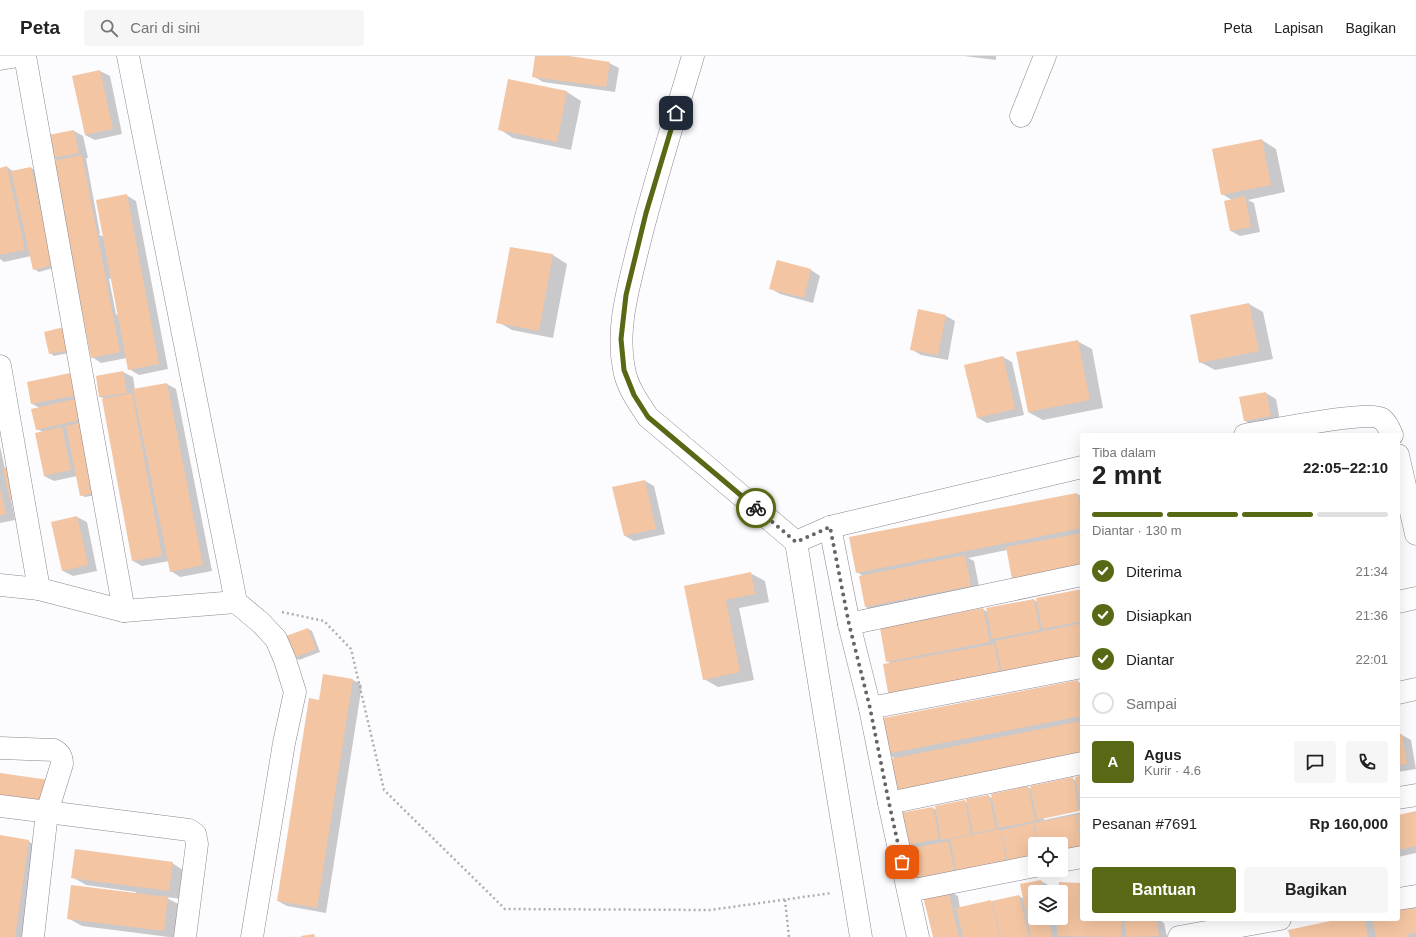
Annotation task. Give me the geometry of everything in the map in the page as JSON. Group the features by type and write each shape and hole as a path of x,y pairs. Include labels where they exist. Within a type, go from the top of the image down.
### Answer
{"street":[{"path":"0,59 18,56"},
{"path":"25,56 124,611"},
{"path":"128,56 236,602 261,623 276,639 285,660 295,692 278,774 252,937"},
{"path":"693,56 646,213 626,295 621,339 624,370 634,395 648,417 796,542 852,890 861,937"},
{"path":"1021,116 1045,56"},
{"path":"0,366 39,589"},
{"path":"1256,433 1318,422 1368,416 1382,419 1387,424 1391,433"},
{"path":"796,542 830,527 1080,467"},
{"path":"1400,472 1404,506 1416,534"},
{"path":"830,527 849,624 870,708 918,937"},
{"path":"849,624 1080,575"},
{"path":"0,585 39,589 124,611 236,602"},
{"path":"1400,602 1416,598"},
{"path":"870,708 1080,667"},
{"path":"1400,693 1416,689"},
{"path":"0,748 54,750 58,752 62,758 62,764 48,812 33,937"},
{"path":"889,803 1080,763"},
{"path":"1400,798 1416,795"},
{"path":"0,806 189,830 195,834 197,844 185,937"},
{"path":"1068,860 1080,857"},
{"path":"909,891 1028,867"},
{"path":"1400,899 1416,896"},
{"path":"1189,932 1266,921"}],"path":[{"path":"280,611 324,621 351,649 384,790 505,909 710,910 852,890"},
{"path":"784,900 789,937"}],"building":[{"path":"535,56 569,56 610,62 606,87 532,77"},
{"path":"100,70 113,129 85,135 72,76"},
{"path":"508,79 567,91 557,142 498,130"},
{"path":"74,130 79,153 53,158 48,135"},
{"path":"1262,139 1271,185 1221,195 1212,149"},
{"path":"82,155 120,352 91,358 53,161"},
{"path":"7,166 25,250 0,255 0,168"},
{"path":"31,167 53,265 33,270 11,171"},
{"path":"127,194 159,364 128,370 96,200"},
{"path":"1245,196 1251,227 1230,231 1224,201"},
{"path":"510,247 553,254 539,331 496,323"},
{"path":"777,260 811,269 804,298 769,289"},
{"path":"1249,303 1259,351 1199,363 1190,315"},
{"path":"918,309 946,315 938,355 910,350"},
{"path":"64,327 69,350 49,354 44,332"},
{"path":"1078,340 1090,400 1028,412 1016,352"},
{"path":"1003,356 1015,409 977,418 964,365"},
{"path":"123,371 127,393 99,397 96,376"},
{"path":"75,372 79,395 31,404 27,382"},
{"path":"167,383 203,565 170,572 133,389"},
{"path":"1266,392 1271,416 1244,421 1239,397"},
{"path":"132,393 162,556 132,561 102,399"},
{"path":"80,398 84,419 36,430 31,409"},
{"path":"84,422 98,492 80,496 66,426"},
{"path":"62,427 71,470 44,476 35,433"},
{"path":"12,466 19,498 10,500 3,468"},
{"path":"645,480 656,529 624,536 612,487"},
{"path":"0,489 6,514 0,516"},
{"path":"1077,493 1080,507 1080,528 856,573 849,537"},
{"path":"77,516 88,565 62,571 51,522"},
{"path":"1080,533 1080,566 1012,579 1006,547"},
{"path":"965,555 971,586 865,607 859,576"},
{"path":"751,572 755,594 726,600 740,672 703,680 684,586"},
{"path":"1080,589 1080,621 1042,629 1036,598"},
{"path":"1034,599 1040,630 992,639 986,608"},
{"path":"983,608 990,642 886,662 880,628"},
{"path":"1080,623 1080,661 1003,677 995,641"},
{"path":"308,628 316,649 294,658 286,636"},
{"path":"994,644 1001,677 889,698 883,664"},
{"path":"323,674 353,679 317,908 277,901 309,698 319,700"},
{"path":"1078,680 1080,692 1080,716 886,754 879,719"},
{"path":"1080,721 1080,755 891,793 885,760"},
{"path":"1400,734 1402,734 1407,764 1400,765"},
{"path":"0,773 49,780 46,803 0,796"},
{"path":"1080,776 1080,804 1075,777"},
{"path":"1073,777 1079,811 1037,820 1030,786"},
{"path":"1028,786 1035,821 998,828 991,794"},
{"path":"989,795 996,829 973,833 966,799"},
{"path":"965,800 971,834 941,840 935,806"},
{"path":"933,807 939,839 907,845 900,813"},
{"path":"1416,811 1416,846 1400,850 1400,815"},
{"path":"1080,814 1080,836 1076,815"},
{"path":"1075,815 1080,840 1080,850 1068,853 1068,837 1037,837 1034,823"},
{"path":"1033,823 1036,837 1028,837 1028,859 1008,863 1001,830"},
{"path":"1000,829 1007,865 957,875 950,839"},
{"path":"0,835 29,840 15,937 0,937"},
{"path":"948,841 955,874 914,882 908,849"},
{"path":"75,849 173,862 169,891 71,878"},
{"path":"1041,880 1042,885 1028,885 1028,923 1020,884"},
{"path":"1059,882 1080,883 1080,921 1121,921 1121,937 1057,936 1057,925 1068,925 1068,885 1059,885"},
{"path":"71,885 168,897 164,931 67,919"},
{"path":"948,890 959,937 933,937 923,896"},
{"path":"1019,895 1029,937 1001,937 992,901"},
{"path":"991,900 1000,937 963,937 956,908"},
{"path":"1416,903 1416,933 1408,934 1409,937 1376,937 1372,921 1400,921 1400,907"},
{"path":"1156,921 1159,936 1127,937 1124,922"},
{"path":"1331,921 1365,921 1368,937 1290,937 1288,930"},
{"path":"1029,925 1049,925 1052,937 1031,937"},
{"path":"314,934 315,937 301,937 301,936"}],"way so far":[{"path":"756,508 796,542 830,527 849,624 870,708 902,862"}],"route":[{"path":"676,113 646,213 626,295 621,339 624,370 634,395 648,417 756,508"}]}
